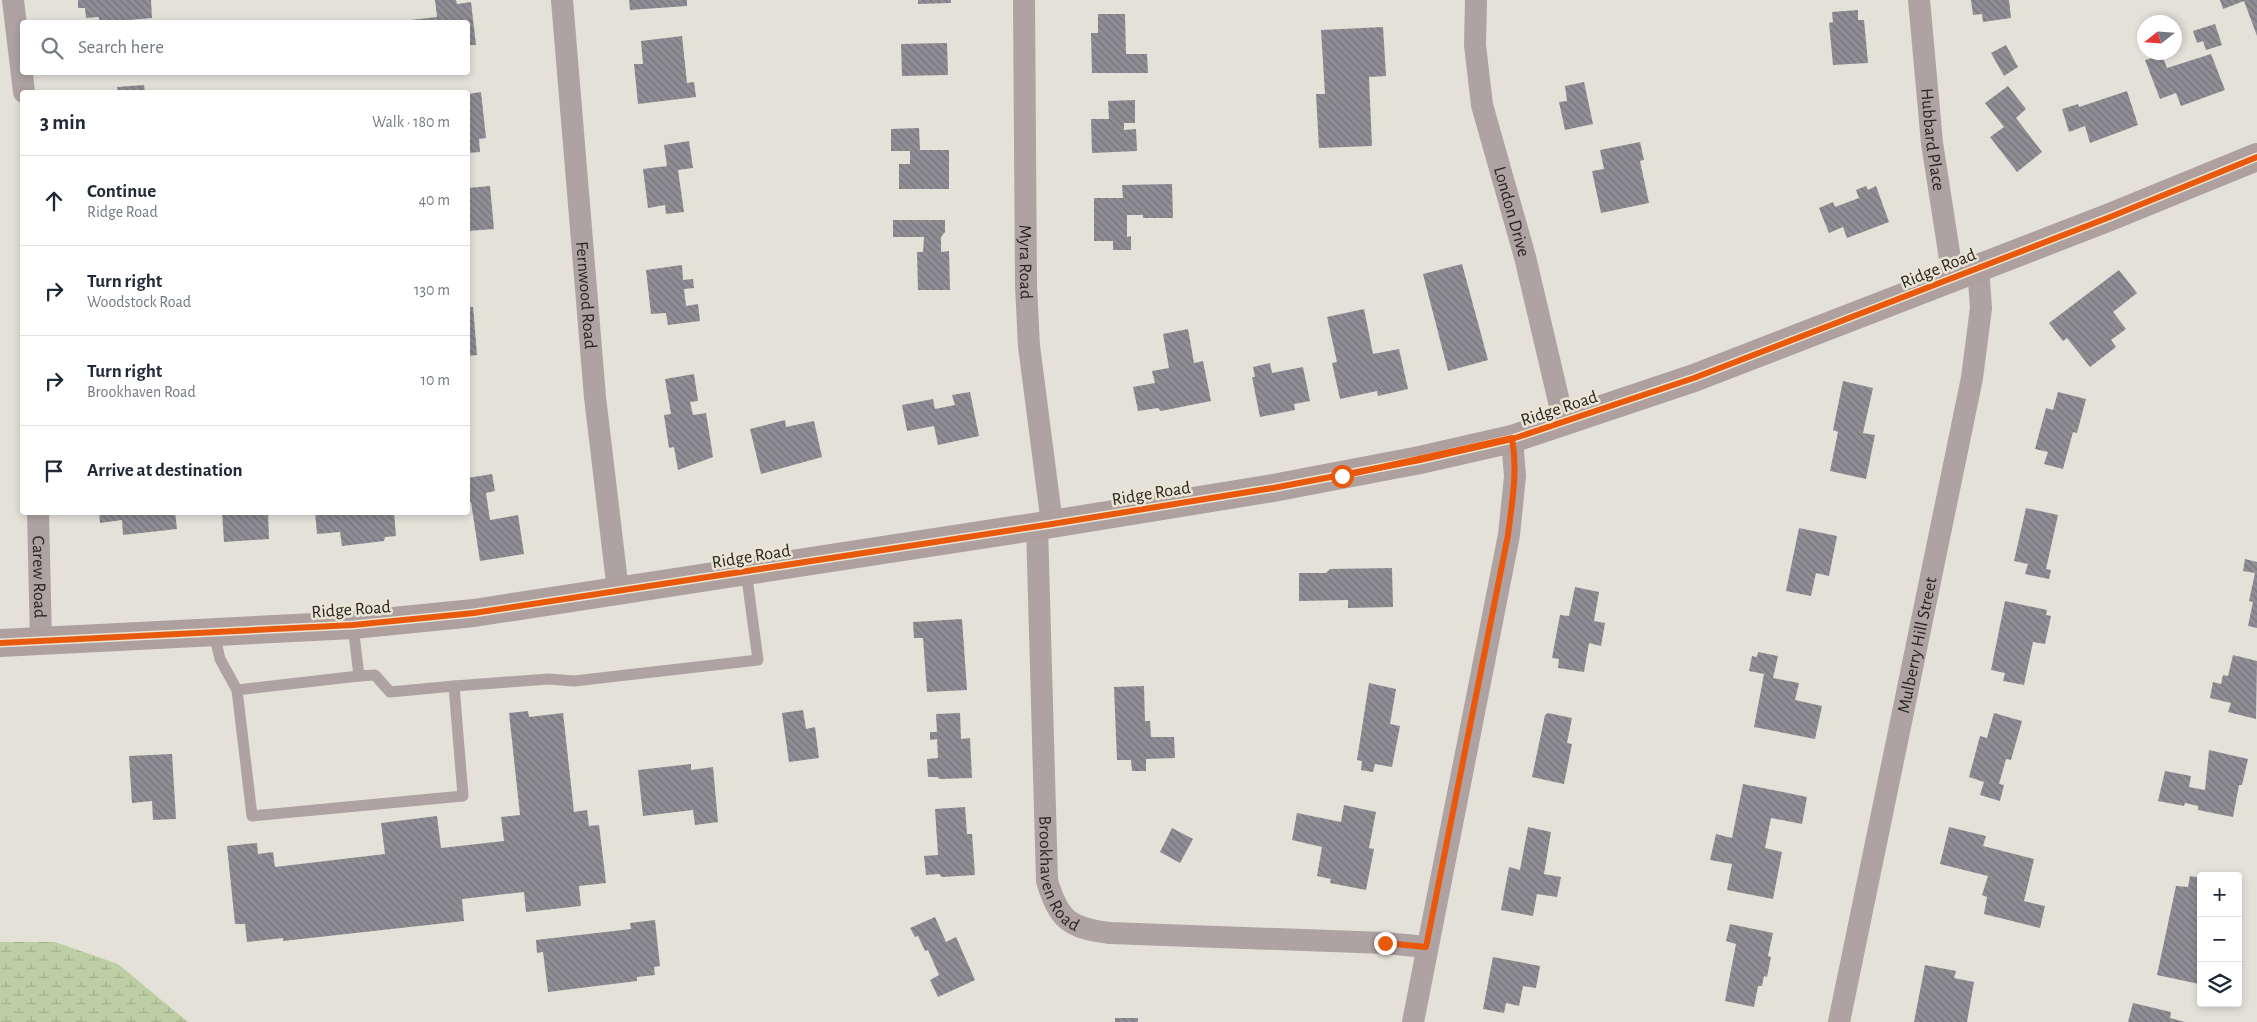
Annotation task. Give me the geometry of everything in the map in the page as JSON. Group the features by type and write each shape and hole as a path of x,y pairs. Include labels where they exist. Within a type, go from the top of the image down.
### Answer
{"main road":[{"name":"Ridge Road","path":"0,643 352,625 474,613 1045,525 1342,476 1512,438 1694,378 2101,221 2257,157"}],"street":[{"path":"13,0 20,59"},
{"name":"Fernwood Road","path":"562,0 595,398 618,590"},
{"name":"Myra Road","path":"1024,0 1026,286 1029,346 1045,525"},
{"name":"London Drive","path":"1476,0 1475,45 1482,105 1525,257 1564,422"},
{"name":"Hubbard Place","path":"1919,0 1932,143 1944,231 1953,278"},
{"path":"22,75 24,90"},
{"name":"Mulberry Hill Street","path":"1839,1022 1972,378 1981,308 1978,267"},
{"path":"1413,1022 1426,947 1508,535 1516,476 1512,438"},
{"name":"Carew Road","path":"38,515 41,641"},
{"name":"Brookhaven Road","path":"1045,525 1047,881 1054,904 1067,921 1088,930 1110,933 1385,943 1426,947"}],"lane":[{"path":"237,690 375,675 390,692 549,679 574,681 758,660 746,572"},
{"path":"352,625 359,676"},
{"path":"214,632 220,659 237,690 252,816 464,796 454,686"}],"green space":[{"path":"0,942 55,942 118,964 188,1022 0,1022"}],"building":[{"path":"78,0 151,0 152,18 99,20 99,17 86,18 85,8 78,8"},
{"path":"435,0 456,0 457,4 471,2 476,45 470,45 470,20 411,20 437,17"},
{"path":"629,0 687,0 687,6 630,10"},
{"path":"918,0 951,0 951,3 918,4"},
{"path":"1971,0 2009,0 2011,18 1983,22 1982,14 1973,15"},
{"path":"2220,0 2257,0 2257,36 2244,1 2223,9"},
{"path":"1858,10 1858,20 1864,20 1868,63 1833,65 1829,23 1833,22 1832,12"},
{"path":"1098,14 1125,14 1126,54 1147,54 1148,73 1092,73 1091,33 1098,33"},
{"path":"2215,24 2222,45 2206,50 2203,41 2197,43 2193,31"},
{"path":"1383,27 1386,76 1369,77 1372,146 1319,148 1316,94 1325,94 1321,30"},
{"path":"682,36 687,83 694,82 696,97 638,104 634,64 643,64 641,41"},
{"path":"947,43 948,75 902,76 901,44"},
{"path":"2006,45 2018,67 2004,76 1991,53"},
{"path":"2211,54 2225,90 2181,106 2176,93 2160,99 2145,60 2164,60 2167,68"},
{"path":"1584,82 1593,124 1565,130 1559,102 1567,101 1565,86"},
{"path":"144,85 145,90 118,90 117,87"},
{"path":"2008,86 2026,109 2016,118 2042,152 2017,172 1990,137 2004,127 1985,103"},
{"path":"2127,91 2138,125 2090,143 2085,126 2069,132 2062,109 2078,104 2079,107"},
{"path":"481,92 486,138 479,139 480,152 470,153 470,94"},
{"path":"1135,100 1135,123 1124,123 1124,130 1136,129 1137,151 1092,153 1091,119 1109,119 1108,101"},
{"path":"919,128 920,150 949,150 949,189 899,189 899,164 910,164 910,151 891,151 891,129"},
{"path":"689,141 693,168 678,170 684,212 666,214 665,205 648,208 643,169 667,166 664,145"},
{"path":"1640,142 1644,160 1640,161 1649,203 1601,213 1592,171 1604,169 1600,150"},
{"path":"1172,184 1173,218 1143,218 1143,215 1127,215 1127,237 1131,236 1131,250 1113,250 1113,241 1094,241 1094,198 1123,198 1122,185"},
{"path":"490,186 494,229 470,231 470,188"},
{"path":"1866,186 1868,190 1876,186 1889,222 1847,238 1843,227 1829,233 1819,208 1833,202 1835,207 1859,198 1856,190"},
{"path":"893,220 945,220 945,232 941,237 941,252 949,251 950,290 918,290 917,252 923,252 924,237 893,237"},
{"path":"1462,264 1488,360 1448,371 1423,274"},
{"path":"682,265 683,280 693,279 694,288 684,289 686,306 698,304 700,321 668,325 666,313 651,314 646,270"},
{"path":"2119,270 2137,293 2113,312 2126,329 2111,340 2116,347 2090,367 2067,338 2063,341 2049,323"},
{"path":"470,307 473,307 477,355 470,356"},
{"path":"1364,309 1373,354 1399,349 1408,389 1378,396 1377,391 1340,399 1332,363 1337,362 1327,317"},
{"path":"1188,329 1194,363 1203,361 1211,401 1161,411 1158,408 1138,411 1133,387 1155,383 1152,371 1169,368 1163,334"},
{"path":"1270,363 1272,373 1303,367 1310,401 1294,404 1295,410 1260,417 1252,377 1255,377 1253,367"},
{"path":"694,374 698,401 690,402 693,415 706,413 713,457 678,470 674,447 669,448 664,415 671,414 665,379"},
{"path":"1843,381 1873,388 1863,433 1875,435 1866,479 1830,471 1838,432 1833,430"},
{"path":"970,392 979,436 938,445 934,426 907,431 902,405 933,399 935,409 955,405 952,395"},
{"path":"2058,392 2086,399 2077,433 2073,432 2063,469 2044,464 2048,452 2035,449 2046,408 2053,410"},
{"path":"785,420 786,427 814,421 822,457 761,474 750,429"},
{"path":"492,474 495,491 486,493 490,520 518,515 524,554 480,561 470,502 470,478"},
{"path":"2026,508 2058,515 2046,569 2051,570 2049,579 2025,574 2028,564 2014,561"},
{"path":"99,515 175,515 177,529 123,535 122,520 100,523"},
{"path":"222,515 268,515 269,539 224,542"},
{"path":"315,515 394,515 396,536 385,537 384,541 342,546 340,532 317,534"},
{"path":"1799,528 1837,536 1829,576 1816,573 1811,596 1786,591"},
{"path":"2245,559 2257,562 2257,628 2248,626 2253,602 2249,601 2255,573 2243,571"},
{"path":"1392,568 1393,607 1348,608 1348,600 1299,601 1299,573 1326,573 1330,569"},
{"path":"1575,587 1599,592 1594,621 1605,623 1601,646 1589,643 1584,672 1558,668 1559,659 1552,658 1560,615 1569,616"},
{"path":"2005,601 2047,610 2046,615 2051,616 2045,644 2033,642 2024,685 2003,681 2005,673 1991,670"},
{"path":"962,619 967,690 927,692 923,638 914,638 913,622"},
{"path":"1758,652 1778,656 1773,678 1799,683 1795,700 1822,706 1815,739 1754,727 1764,674 1749,671 1752,656 1757,657"},
{"path":"2233,655 2257,661 2256,719 2228,712 2231,703 2210,698 2213,682 2221,684 2223,675 2228,676"},
{"path":"1369,683 1396,689 1390,724 1400,726 1392,767 1375,764 1373,772 1361,770 1362,761 1357,760"},
{"path":"1144,686 1145,721 1150,721 1151,737 1174,737 1175,758 1146,759 1146,771 1132,771 1131,760 1117,760 1114,687"},
{"path":"803,710 806,729 815,727 819,758 789,762 782,713"},
{"path":"528,711 529,717 563,713 574,812 587,810 589,826 599,825 606,883 579,886 581,906 526,912 524,892 462,899 464,921 283,941 283,938 247,942 245,924 235,924 227,846 257,843 258,854 273,852 275,867 385,854 381,823 437,816 441,848 504,841 501,817 520,815 509,713"},
{"path":"960,713 961,739 970,738 972,778 940,779 928,777 927,759 938,758 937,739 930,740 930,732 937,732 936,714"},
{"path":"1548,713 1572,718 1567,743 1572,744 1564,784 1532,777 1545,715"},
{"path":"1994,713 2022,721 2011,760 2006,759 1999,784 2004,785 2000,801 1980,795 1984,782 1969,777 1980,736 1987,738"},
{"path":"2209,750 2248,759 2242,785 2239,785 2233,817 2198,810 2198,806 2185,803 2184,806 2158,801 2165,771 2191,776 2189,787 2205,790"},
{"path":"172,754 176,819 153,820 152,801 132,803 129,756"},
{"path":"691,764 691,770 713,767 718,822 695,825 693,810 643,816 638,770"},
{"path":"1743,784 1807,797 1802,824 1771,818 1765,848 1782,852 1773,899 1727,890 1732,864 1710,860 1716,834 1732,838"},
{"path":"1344,805 1376,812 1369,848 1374,849 1366,890 1330,883 1331,879 1317,876 1322,847 1292,840 1297,813 1341,822"},
{"path":"965,807 967,834 972,834 975,875 942,877 939,874 926,875 924,856 938,855 935,809"},
{"path":"1528,827 1551,832 1544,874 1561,877 1557,897 1537,894 1533,916 1501,910 1509,867 1520,870"},
{"path":"1949,827 1986,836 1983,846 2034,859 2024,901 2045,906 2040,928 1984,914 1987,897 1982,895 1988,876 1940,864"},
{"path":"1172,828 1193,839 1180,863 1160,852"},
{"path":"2190,876 2197,877 2197,984 2157,975 2176,886 2188,887"},
{"path":"935,917 946,942 956,937 975,980 938,997 930,980 939,975 928,950 925,951 918,936 915,937 910,928"},
{"path":"655,920 660,966 654,967 655,975 637,977 637,981 548,992 543,952 537,953 536,940 631,929 630,923"},
{"path":"1730,924 1773,933 1768,956 1771,957 1767,977 1764,976 1762,986 1758,986 1754,1007 1725,1001 1736,944 1726,941"},
{"path":"1493,957 1540,966 1536,988 1523,986 1519,1006 1506,1003 1504,1013 1483,1009"},
{"path":"1925,965 1956,971 1954,978 1974,982 1967,1022 1914,1022"},
{"path":"2133,1003 2171,1012 2170,1018 2185,1022 2128,1022"},
{"path":"1115,1018 1138,1018 1138,1022 1115,1022"}],"cycle path":[{"path":"0,643 353,625 474,613 1052,524 1273,488 1420,460 1512,439 1694,378 2110,217 2257,157"}],"route":[{"path":"1342,476 1512,438 1516,476 1508,535 1470,738 1426,947 1385,943"}]}
